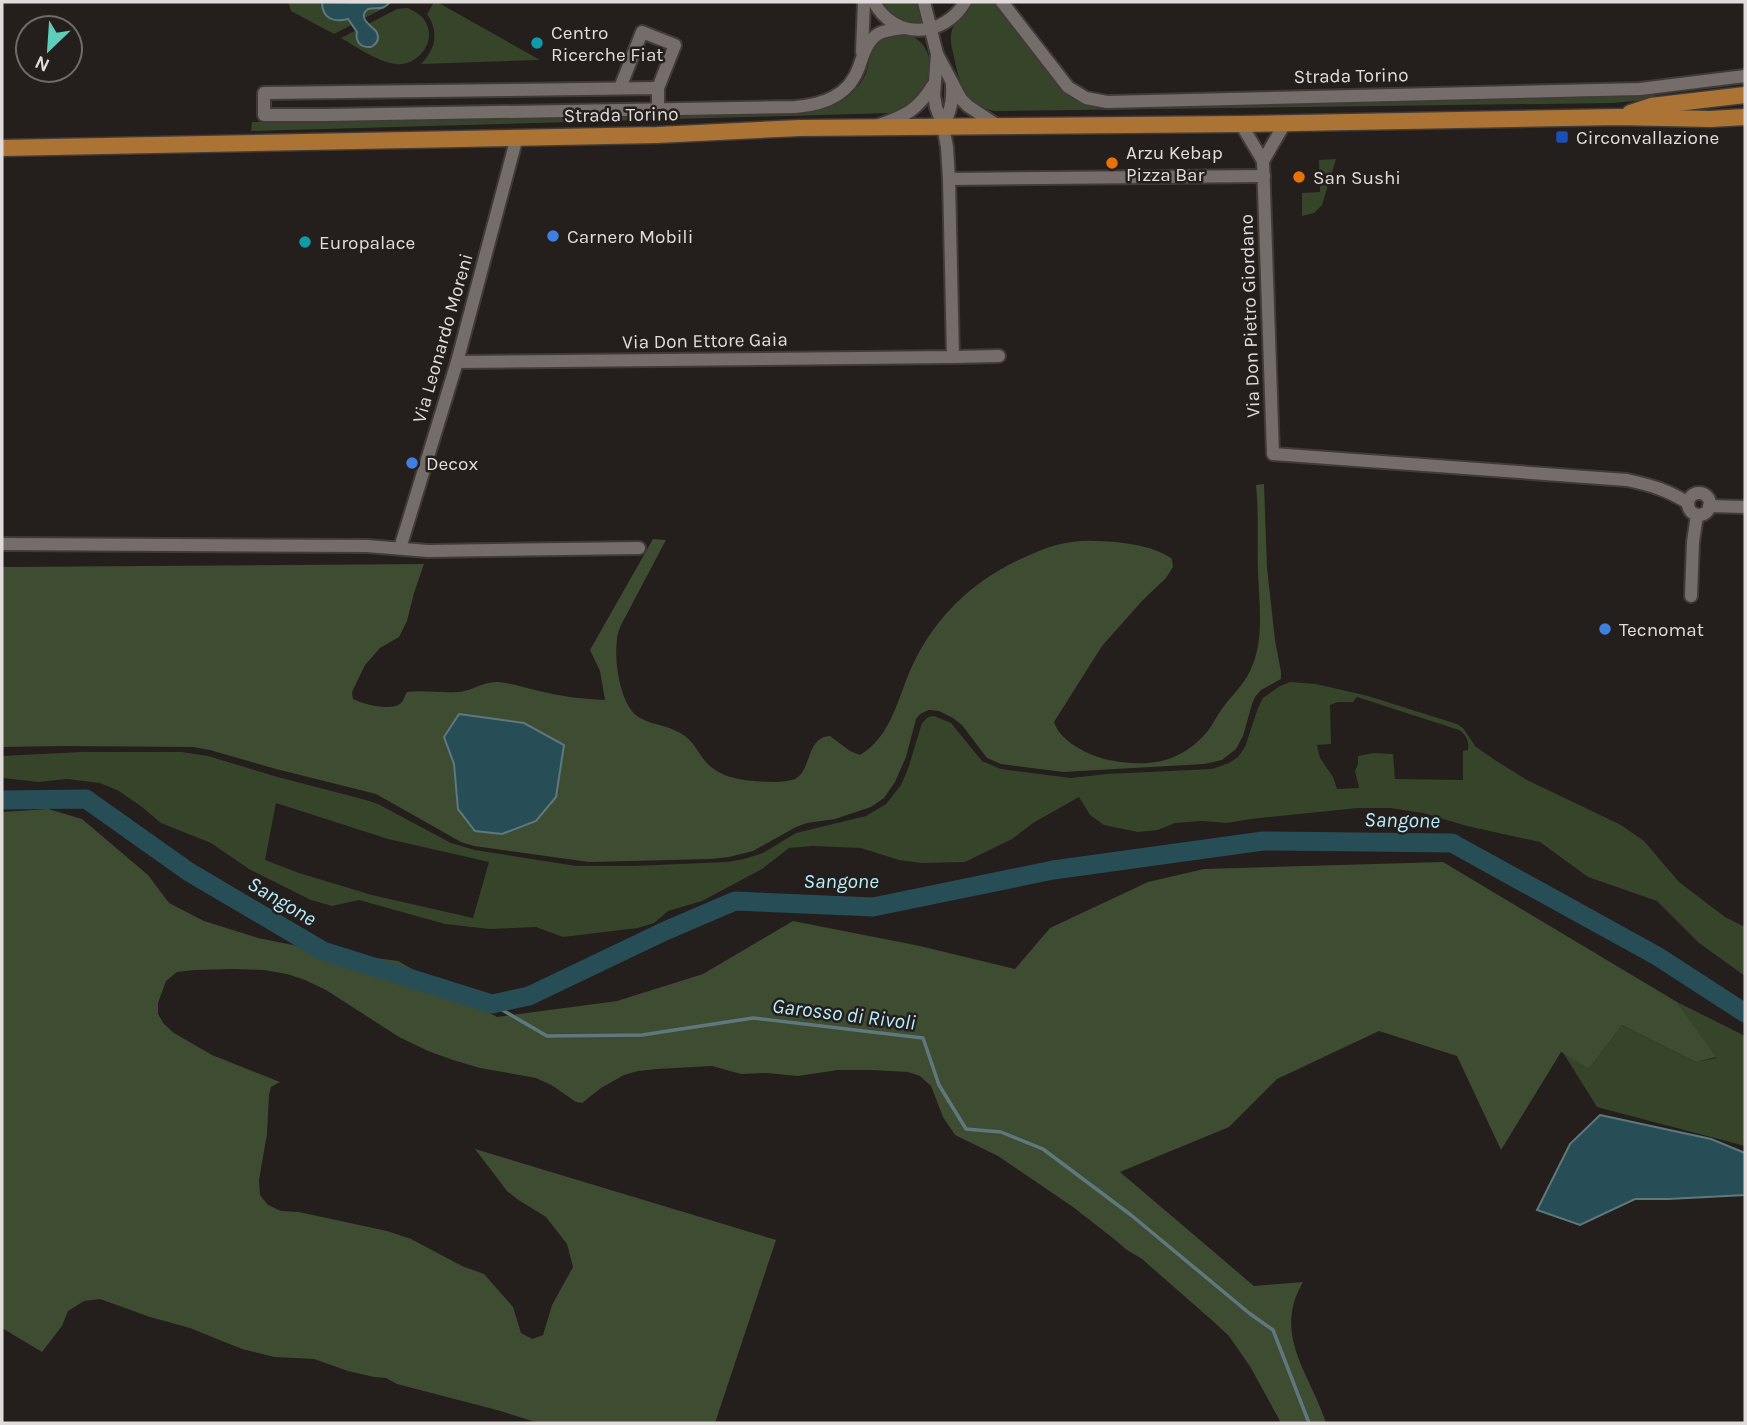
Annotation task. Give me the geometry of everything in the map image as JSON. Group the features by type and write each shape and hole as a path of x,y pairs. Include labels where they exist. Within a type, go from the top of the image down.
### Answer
{"main road":[{"path":"1618,117 1651,106 1745,94"},
{"name":"Strada Torino","path":"1618,117 1745,101"},
{"name":"Strada Torino","path":"2,148 657,135 800,128 1745,117"}],"street":[{"path":"862,56 864,2"},
{"path":"874,2 892,22 918,30 931,29 946,22 965,2"},
{"path":"924,2 937,54 936,107 947,147 953,357"},
{"name":"Strada Torino","path":"1002,2 1068,87 1086,98 1107,102 1640,89 1745,76"},
{"path":"862,56 870,42 879,34 904,27"},
{"name":"Strada Torino","path":"620,88 642,32 675,45 658,88 658,109"},
{"path":"937,54 961,99 998,125"},
{"name":"Strada Torino","path":"658,88 264,93 264,115 794,107 823,103 845,90 857,71 862,56"},
{"path":"872,127 911,111 921,103 935,82"},
{"path":"943,126 951,110 952,82"},
{"name":"Strada Torino","path":"604,88 604,110"},
{"path":"1263,161 1285,123"},
{"path":"949,180 1264,176 1263,161 1241,124"},
{"name":"Via Leonardo Moreni","path":"400,548 457,362 517,137"},
{"name":"Via Don Pietro Giordano","path":"1264,176 1273,454 1627,480 1653,485 1688,503"},
{"name":"Via Don Ettore Gaia","path":"457,362 999,356"},
{"path":"1694,494 1701,494 1707,497 1709,506 1706,512 1697,515 1689,510 1688,503 1694,494"},
{"path":"1709,506 1745,507"},
{"path":"1690,596 1697,515"},
{"path":"2,544 367,546 428,551 639,548"}],"green space":[{"path":"288,2 392,2 334,34 291,11"},
{"path":"434,2 540,60 421,64 433,46 433,27 427,14"},
{"path":"880,2 918,2 923,24 899,19"},
{"path":"971,2 995,2 1056,81 1107,107 1613,96 1655,92 1656,99 1613,103 994,111 977,104 965,92 952,47 952,30"},
{"path":"408,8 423,19 429,37 423,52 411,61 395,64 381,60 341,38 397,9"},
{"path":"891,34 908,34 920,42 927,53 930,65 928,77 915,100 891,113 251,131 252,122 815,111 838,103 852,93 866,73 877,42"},
{"path":"1336,159 1322,205 1314,213 1302,216 1302,193 1320,192 1319,160"},
{"path":"1264,484 1267,568 1281,679 1261,690 1255,697 1243,736 1236,749 1222,760 1204,764 1063,772 1001,764 987,758 962,725 953,718 939,711 929,710 916,719 906,757 895,782 884,798 871,807 835,819 807,823 753,851 729,857 589,862 474,846 461,842 376,794 210,750 193,747 2,747 2,567 424,564 407,621 399,637 380,648 365,665 352,692 353,699 370,705 391,707 401,703 407,692 461,692 498,682 561,696 605,700 600,671 590,650 653,539 666,540 617,636 618,671 628,704 640,718 685,736 705,761 720,773 746,780 790,780 800,775 813,748 822,738 830,736 860,755 871,747 887,726 923,645 947,612 977,585 1012,563 1040,551 1062,544 1086,541 1113,542 1156,550 1172,559 1173,567 1166,578 1102,646 1054,722 1069,742 1101,758 1152,763 1177,756 1200,740 1244,682 1255,659 1260,622 1256,485","holes":["459,714 524,723 564,745 556,797 454,764 444,737"]},
{"path":"1290,682 1316,684 1368,696 1457,724 1476,747 1527,780 1621,825 1644,841 1679,882 1725,917 1745,927 1745,976 1699,943 1657,901 1588,877 1540,842 1423,813 1390,808 1358,808 1227,823 1175,823 1158,830 1138,832 1104,825 1090,815 1079,797 1033,823 1012,839 965,862 921,863 899,860 861,848 789,848 762,869 702,901 668,911 654,923 638,928 563,937 536,927 490,929 445,924 359,900 332,906 311,900 249,869 211,843 161,823 119,791 100,783 67,779 39,782 2,778 2,756 82,752 182,752 208,756 378,804 451,843 475,850 576,866 727,862 763,853 796,833 866,816 886,804 901,785 922,723 928,717 934,716 951,723 982,761 1001,769 1071,778 1212,769 1238,757 1245,747 1263,698","holes":["1357,697 1459,730 1466,737 1468,744 1468,750 1463,751 1463,780 1395,779 1393,754 1374,753 1358,756 1355,771 1359,788 1337,789 1333,777 1320,758 1317,745 1331,744 1330,705 1353,702","276,803 388,839 489,862 473,918 372,895 265,860"]},
{"path":"48,809 82,819 148,875 169,903 204,921 258,938 323,951 398,961 497,1017 617,1001 703,974 793,921 920,946 1015,969 1050,928 1148,882 1204,869 1443,862 1677,1002 1716,1057 1696,1062 1622,1025 1589,1069 1561,1052 1501,1150 1457,1056 1379,1031 1277,1079 1229,1127 1120,1172 1254,1286 1303,1282 1294,1301 1292,1337 1326,1423 1281,1423 1251,1368 1229,1336 1142,1259 1073,1207 998,1156 955,1135 943,1117 931,1086 920,1076 908,1072 871,1070 838,1070 798,1076 741,1074 712,1066 657,1069 624,1075 582,1103 536,1078 480,1068 428,1051 399,1037 326,990 287,974 234,969 177,972 166,981 158,1003 158,1014 164,1024 174,1033 212,1055 280,1082 271,1087 269,1095 267,1134 259,1180 260,1195 268,1205 281,1211 299,1212 387,1231 411,1239 462,1266 484,1274 513,1307 521,1333 532,1339 543,1335 552,1305 573,1267 567,1244 546,1217 507,1191 475,1149 776,1240 715,1423 539,1423 397,1384 386,1378 348,1371 314,1359 274,1357 242,1349 190,1328 100,1299 84,1301 68,1311 62,1326 42,1352 2,1328 2,812"},
{"path":"1677,1002 1745,1036 1745,1146 1597,1107 1562,1051 1589,1069 1622,1025 1696,1062 1716,1058"}],"water":[{"path":"322,2 390,2 382,8 368,9 365,12 364,18 378,36 375,44 367,47 358,41 357,32 348,19 333,20 326,15"},
{"path":"459,714 524,723 564,745 556,797 536,821 502,834 475,831 458,809 454,764 444,737"},
{"path":"1600,1115 1711,1139 1745,1153 1745,1195 1635,1199 1580,1225 1537,1210 1570,1144"}],"waterway":[{"name":"Sangone","path":"2,800 86,799 189,872 323,951 492,1004 529,996 735,901 873,907 1053,870 1263,841 1452,843 1657,956 1745,1013"},
{"name":"Garosso di Rivoli","path":"492,1004 547,1036 642,1035 753,1018 923,1038 939,1085 966,1129 1001,1132 1043,1149 1131,1215 1273,1330 1309,1423"}],"place":[{"name":"Centro Ricerche Fiat","path":"537,43"},
{"name":"Circonvallazione","path":"1562,137"},
{"name":"Arzu Kebap Pizza Bar","path":"1112,163"},
{"name":"San Sushi","path":"1299,177"},
{"name":"Carnero Mobili","path":"553,236"},
{"name":"Europalace","path":"305,242"},
{"name":"Decox","path":"412,463"},
{"name":"Tecnomat","path":"1605,629"}]}
